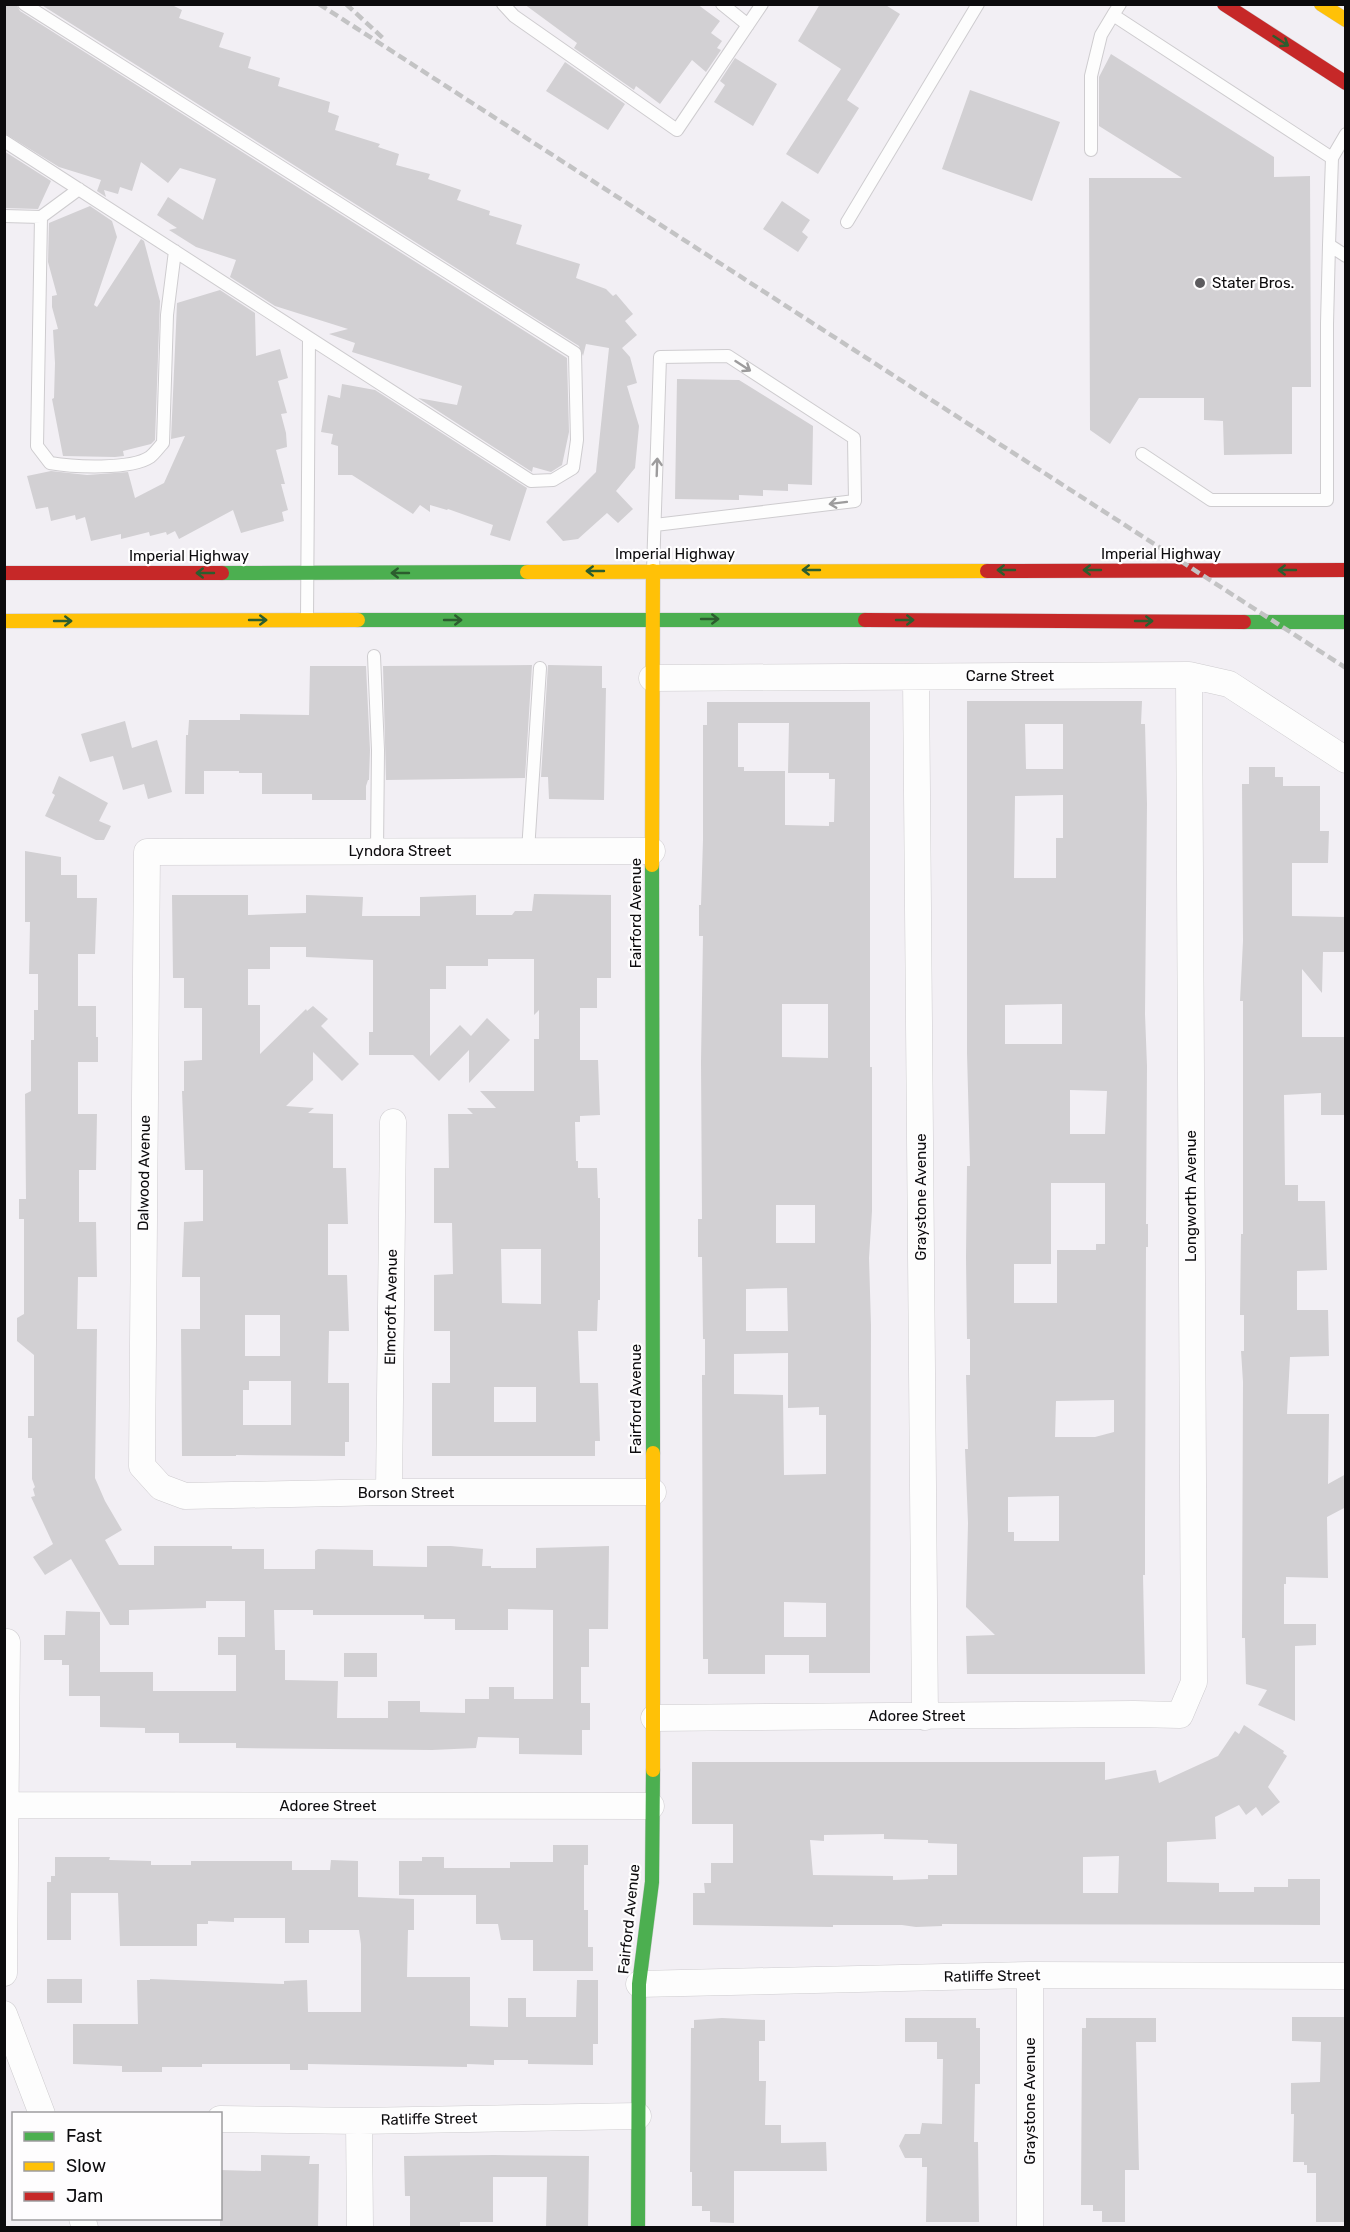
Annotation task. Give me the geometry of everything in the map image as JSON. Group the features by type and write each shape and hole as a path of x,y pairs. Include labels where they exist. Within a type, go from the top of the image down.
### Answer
{"main road":[{"path":"1224,4 1346,82"},
{"path":"1321,4 1346,20"},
{"name":"Imperial Highway","path":"4,573 1346,570"},
{"name":"Fairford Avenue","path":"638,2228 639,1984 652,1882 651,1806 654,1718 653,571"},
{"path":"4,621 652,619 1346,622"}],"street":[{"name":"Carne Street","path":"652,678 1189,675 1229,684 1346,760"},
{"name":"Longworth Avenue","path":"1180,1715 1194,1682 1189,675"},
{"name":"Graystone Avenue","path":"916,676 925,1716"},
{"name":"Lyndora Street","path":"147,852 652,850"},
{"name":"Dalwood Avenue","path":"147,852 142,1466 161,1488"},
{"name":"Elmcroft Avenue","path":"389,1492 393,1122"},
{"name":"Borson Street","path":"161,1488 184,1496 389,1492 653,1492"},
{"path":"4,1972 7,1642"},
{"name":"Adoree Street","path":"654,1718 1180,1715"},
{"name":"Adoree Street","path":"5,1805 651,1806"},
{"name":"Graystone Avenue","path":"1030,1975 1030,2228"},
{"name":"Ratliffe Street","path":"639,1984 1030,1975 1346,1976"},
{"path":"4,2014 41,2112"},
{"name":"Ratliffe Street","path":"222,2119 359,2121 638,2116"},
{"path":"359,2121 360,2228"}],"lane":[{"path":"4,141 531,481 553,480 573,468 577,440 575,353 24,4"},
{"path":"502,4 514,16 677,130 762,4"},
{"path":"722,4 748,25"},
{"path":"847,222 978,4"},
{"path":"1091,150 1091,76 1101,35 1116,10 1332,158"},
{"path":"1142,454 1211,500 1327,500 1327,324 1332,158 1346,134"},
{"path":"4,216 41,217 80,189"},
{"path":"41,217 37,446 50,463 72,466 134,464 150,457 163,442 167,315 175,251"},
{"path":"1329,245 1346,256"},
{"path":"307,620 309,338"},
{"path":"653,571 660,357 728,356 854,438 855,501 656,525"},
{"path":"374,656 378,750 377,851"},
{"path":"528,851 540,668"}],"building":[{"path":"4,4 16,4 20,11 567,358 569,432 562,465 551,472 533,467 532,472 418,398 457,405 462,386 352,352 355,343 329,334 348,329 275,306 230,277 236,260 196,247 169,230 177,228 157,215 168,197 203,220 216,179 180,168 168,183 141,162 132,191 120,187 118,194 104,190 106,197 97,191 101,180 59,167 4,133"},
{"path":"40,4 170,4 182,10 179,18 224,33 219,47 251,57 248,68 280,78 278,86 330,102 328,112 339,116 335,130 380,144 378,147 399,154 396,165 430,174 428,179 461,190 457,200 490,211 489,215 522,225 516,244 580,264 576,278 606,289 613,296 616,294 633,314 625,321 637,335 622,348 630,357 637,383 627,386 639,426 635,468 616,491 633,509 618,523 607,513 578,539 563,541 546,522 596,472 609,348 586,344 583,356 579,346"},
{"path":"524,4 697,4 720,21 711,33 722,41 717,48 721,50 706,72 692,60 660,104 636,86 634,90 574,48 577,43"},
{"path":"820,4 884,4 900,14 847,100 859,108 818,174 786,154 841,69 798,41"},
{"name":"Stater Bros.","path":"1111,54 1274,157 1274,177 1310,176 1311,387 1292,387 1292,454 1224,455 1223,421 1204,420 1204,398 1139,398 1110,444 1090,430 1089,178 1182,178 1099,126 1099,77"},
{"path":"735,58 777,84 753,126 714,102 725,85 720,81"},
{"path":"565,62 625,104 608,130 546,91"},
{"path":"970,90 1060,122 1032,201 942,169"},
{"path":"4,151 51,181 38,209 4,208"},
{"path":"782,201 810,220 802,232 808,237 798,252 763,229"},
{"path":"90,206 112,221 117,237 94,305 97,307 141,239 144,241 160,301 155,440 151,444 123,451 124,456 63,456 52,399 54,398 55,363 53,330 58,329 52,307 52,296 57,295 48,262 49,223"},
{"path":"220,290 255,313 256,356 280,349 288,378 278,381 287,413 281,414 287,447 276,450 285,484 281,484 288,510 282,512 284,521 241,533 233,510 179,539 175,531 167,535 166,532 150,536 149,532 121,539 121,534 91,541 85,517 76,520 75,515 51,521 48,507 36,509 27,476 51,471 87,475 128,472 135,498 164,483 185,436 171,439 177,303"},
{"path":"677,379 739,380 813,426 812,485 788,484 788,491 763,490 763,496 739,495 739,500 675,499"},
{"path":"342,384 375,390 527,488 510,541 490,535 493,525 448,509 430,505 430,512 420,505 413,514 352,475 338,475 338,446 331,444 333,434 321,432 328,395 340,398"},
{"path":"532,665 525,778 386,780 383,666"},
{"path":"548,665 602,666 602,688 606,688 604,800 549,799 548,777 541,777"},
{"path":"310,666 366,666 370,750 366,800 312,800 312,794 262,794 262,773 239,773 239,771 204,771 204,794 185,794 186,735 188,735 189,720 240,720 240,714 309,715"},
{"path":"967,701 1142,701 1141,724 1145,724 1147,804 1145,1014 1148,1247 1146,1247 1145,1575 1143,1575 1145,1674 967,1674 966,1636 995,1635 966,1607 968,1523 965,1449 968,1449 966,1375 970,1375 966,1257 967,1166 970,1166 967,1053","holes":["1025,724 1063,724 1063,769 1026,769","1063,795 1063,838 1056,838 1056,878 1014,878 1015,796","1062,1004 1062,1044 1005,1044 1005,1005","1070,1090 1107,1091 1105,1134 1070,1134","1051,1183 1105,1183 1105,1244 1096,1244 1096,1250 1057,1250 1057,1303 1014,1303 1014,1264 1051,1264","1114,1400 1114,1432 1095,1437 1055,1437 1056,1401","1059,1496 1059,1541 1014,1541 1014,1532 1008,1532 1008,1497"]},
{"path":"707,702 870,702 872,1211 869,1258 871,1325 870,1673 809,1673 809,1655 765,1655 765,1674 708,1674 708,1659 703,1659 702,1375 705,1375 705,1339 703,1339 702,1257 698,1257 698,1219 702,1219 703,936 699,936 699,905 701,905 703,840 703,725 707,725","holes":["738,723 789,723 788,773 829,773 829,779 835,779 834,822 829,822 829,826 785,825 785,771 744,771 744,767 738,767","782,1004 828,1004 828,1058 782,1057","776,1205 815,1205 815,1243 776,1243","787,1288 788,1331 746,1331 746,1289","788,1353 788,1408 819,1407 819,1415 826,1415 826,1474 784,1475 783,1395 734,1394 734,1354","784,1602 826,1603 826,1637 784,1637"]},
{"path":"125,721 132,748 157,740 172,792 148,799 144,784 123,790 113,756 90,762 81,734"},
{"path":"1249,767 1275,767 1275,777 1283,777 1283,786 1320,786 1320,831 1329,831 1328,863 1292,863 1292,916 1346,917 1346,952 1323,952 1322,993 1302,969 1302,1037 1346,1037 1346,1115 1321,1115 1321,1093 1284,1095 1285,1185 1298,1185 1298,1201 1325,1201 1327,1270 1297,1271 1297,1310 1328,1310 1329,1356 1290,1357 1287,1414 1329,1414 1328,1484 1346,1474 1346,1507 1327,1517 1328,1578 1286,1577 1286,1584 1284,1584 1284,1624 1316,1624 1316,1645 1295,1646 1295,1721 1258,1705 1267,1690 1246,1684 1245,1638 1242,1638 1243,1382 1241,1351 1244,1351 1244,1315 1240,1315 1241,1234 1243,1234 1243,1001 1240,1001 1243,941 1242,784 1249,784"},
{"path":"59,776 108,803 99,821 111,826 104,840 96,840 45,816 55,795 52,793"},
{"path":"25,851 61,857 61,875 77,875 77,898 97,898 95,954 78,954 78,1006 96,1006 98,1062 78,1062 78,1114 97,1114 96,1170 79,1170 79,1222 96,1222 97,1277 78,1277 77,1329 97,1329 95,1478 122,1530 105,1540 119,1565 154,1565 154,1546 232,1546 232,1549 264,1549 264,1569 315,1569 315,1551 318,1549 373,1550 373,1566 427,1567 427,1546 451,1546 483,1549 482,1566 536,1568 536,1548 609,1546 608,1629 589,1629 589,1667 581,1667 581,1703 590,1703 590,1730 582,1730 582,1755 519,1754 519,1738 478,1737 476,1748 432,1750 236,1748 236,1743 179,1743 179,1733 145,1733 145,1728 100,1727 100,1696 69,1696 69,1665 62,1665 62,1660 44,1660 44,1635 65,1635 66,1611 100,1612 100,1672 153,1672 153,1691 236,1691 236,1655 218,1655 218,1637 245,1637 245,1601 206,1601 206,1608 129,1610 129,1625 110,1625 71,1559 45,1575 33,1557 53,1544 31,1497 35,1496 33,1489 35,1487 32,1479 32,1438 28,1438 28,1416 34,1416 34,1355 17,1341 17,1318 24,1314 24,1219 19,1219 19,1199 26,1199 25,1094 31,1091 31,1040 34,1040 34,1010 38,1010 38,974 29,974 30,922 25,922","holes":["508,1609 553,1610 553,1699 514,1699 514,1687 489,1687 489,1699 465,1699 465,1713 420,1712 420,1701 388,1701 388,1718 337,1718 338,1681 285,1680 285,1650 275,1650 274,1610 313,1610 313,1615 424,1615 424,1619 455,1619 455,1630 508,1630"]},
{"path":"534,894 611,895 611,978 597,978 597,1008 580,1008 580,1060 598,1060 600,1115 580,1116 580,1122 575,1122 578,1168 597,1168 598,1198 600,1198 600,1300 598,1300 597,1331 578,1331 580,1383 598,1383 600,1441 595,1441 595,1456 432,1456 432,1383 450,1383 450,1331 434,1331 434,1275 453,1274 452,1223 434,1223 434,1168 449,1168 448,1114 473,1114 467,1108 496,1108 480,1091 534,1091 534,1039 539,1039 539,1010 534,1015 534,959 488,959 488,966 446,966 446,989 430,989 430,1056 460,1025 471,1036 487,1018 510,1040 469,1083 469,1050 439,1081 413,1055 369,1055 369,1032 373,1032 373,960 306,957 306,947 270,947 270,969 248,969 248,1005 260,1005 260,1054 306,1009 307,1011 313,1006 328,1019 321,1026 359,1064 342,1081 313,1052 313,1080 286,1106 314,1108 308,1113 333,1114 333,1168 346,1168 348,1224 328,1224 328,1275 347,1275 349,1331 329,1331 328,1383 349,1383 349,1442 345,1442 345,1456 182,1456 181,1329 200,1329 200,1277 182,1277 184,1222 203,1221 203,1170 185,1170 182,1091 184,1091 184,1061 202,1060 202,1008 184,1008 184,978 173,978 172,895 248,895 248,915 306,913 306,895 363,897 362,916 420,916 420,897 476,895 476,915 512,915 515,911 532,911","holes":["501,1249 541,1249 541,1304 502,1303","245,1315 280,1315 280,1356 245,1356","249,1381 291,1381 291,1425 243,1425 243,1390 249,1390","494,1387 536,1387 536,1422 494,1422"]},
{"path":"344,1653 377,1653 377,1677 344,1677"},
{"path":"1244,1725 1284,1751 1283,1753 1287,1756 1268,1787 1280,1802 1262,1816 1256,1807 1246,1815 1239,1805 1215,1817 1216,1839 1167,1842 1167,1882 1219,1883 1219,1892 1254,1892 1254,1887 1288,1887 1288,1879 1320,1879 1320,1925 942,1924 942,1926 916,1927 833,1925 833,1927 693,1925 693,1893 705,1893 704,1883 711,1883 711,1863 733,1863 733,1824 692,1824 692,1762 1105,1762 1105,1780 1156,1770 1159,1783 1218,1756 1235,1731 1239,1734","holes":["884,1834 884,1839 928,1840 928,1843 957,1844 957,1875 928,1875 928,1879 893,1880 893,1876 813,1875 810,1840 824,1841 824,1835","1119,1856 1118,1893 1083,1893 1083,1857"]},
{"path":"553,1845 588,1845 588,1865 584,1865 584,1910 588,1910 588,1947 593,1947 593,1971 533,1971 533,1940 501,1940 498,1924 476,1924 476,1895 399,1895 399,1861 422,1861 422,1857 444,1857 444,1868 510,1868 510,1862 553,1862"},
{"path":"55,1857 110,1857 109,1860 151,1861 151,1865 191,1865 191,1861 292,1861 292,1870 330,1870 331,1860 358,1861 358,1897 414,1899 414,1930 408,1930 407,1977 470,1977 470,2026 508,2027 508,1998 526,1998 526,2017 576,2017 577,1980 598,1980 598,2044 593,2044 593,2065 528,2064 528,2060 494,2060 494,2065 467,2064 467,2067 308,2064 308,2070 290,2070 290,2064 202,2064 202,2067 162,2067 162,2072 122,2072 122,2066 73,2064 73,2024 138,2024 137,1980 284,1984 284,1981 307,1980 308,2012 361,2012 361,1944 359,1930 309,1930 309,1943 285,1943 285,1918 234,1918 234,1922 208,1921 208,1924 197,1924 197,1946 120,1946 118,1893 71,1893 71,1940 47,1940 47,1882 51,1882 51,1876 55,1876"},
{"path":"47,1979 82,1979 82,2003 47,2003"},
{"path":"1292,2017 1346,2017 1346,2222 1316,2222 1316,2173 1307,2173 1307,2165 1304,2165 1304,2162 1293,2162 1294,2114 1291,2114 1291,2083 1320,2082 1321,2042 1292,2041"},
{"path":"722,2018 765,2020 765,2041 759,2041 759,2081 766,2081 765,2125 781,2125 781,2143 826,2142 827,2171 734,2171 734,2223 710,2222 710,2211 702,2211 702,2206 692,2206 692,2172 690,2172 691,2028 694,2028 694,2020"},
{"path":"905,2018 976,2018 976,2028 980,2028 980,2084 975,2084 974,2142 978,2142 979,2222 926,2222 927,2167 922,2167 922,2158 905,2158 899,2146 905,2134 920,2134 922,2123 942,2124 943,2059 937,2059 937,2042 905,2042"},
{"path":"1086,2018 1156,2018 1156,2042 1136,2042 1139,2170 1125,2170 1125,2222 1102,2222 1102,2211 1093,2211 1093,2205 1081,2205 1082,2028 1086,2028"},
{"path":"261,2155 310,2156 309,2164 319,2164 318,2228 220,2228 222,2170 261,2171"},
{"path":"404,2156 589,2156 588,2228 546,2228 547,2177 493,2177 493,2222 460,2222 460,2228 410,2228 410,2196 405,2196"}],"railway":[{"path":"319,4 1346,668"},
{"path":"346,4 384,39"}],"traffic: fast":[{"path":"222,573 527,572"},
{"path":"358,620 865,620"},
{"path":"1244,622 1346,622"},
{"path":"652,865 653,1453"},
{"path":"638,2228 639,1984 652,1882 653,1770"}],"traffic: slow":[{"path":"1321,4 1346,20"},
{"path":"652,865 653,571"},
{"path":"527,572 987,571"},
{"path":"4,621 358,620"},
{"path":"653,1453 653,1770"}],"traffic: jam":[{"path":"1224,4 1346,83"},
{"path":"987,571 1346,570"},
{"path":"4,573 222,573"},
{"path":"865,620 1244,622"}],"place":[{"name":"Stater Bros.","path":"1200,283"}]}
